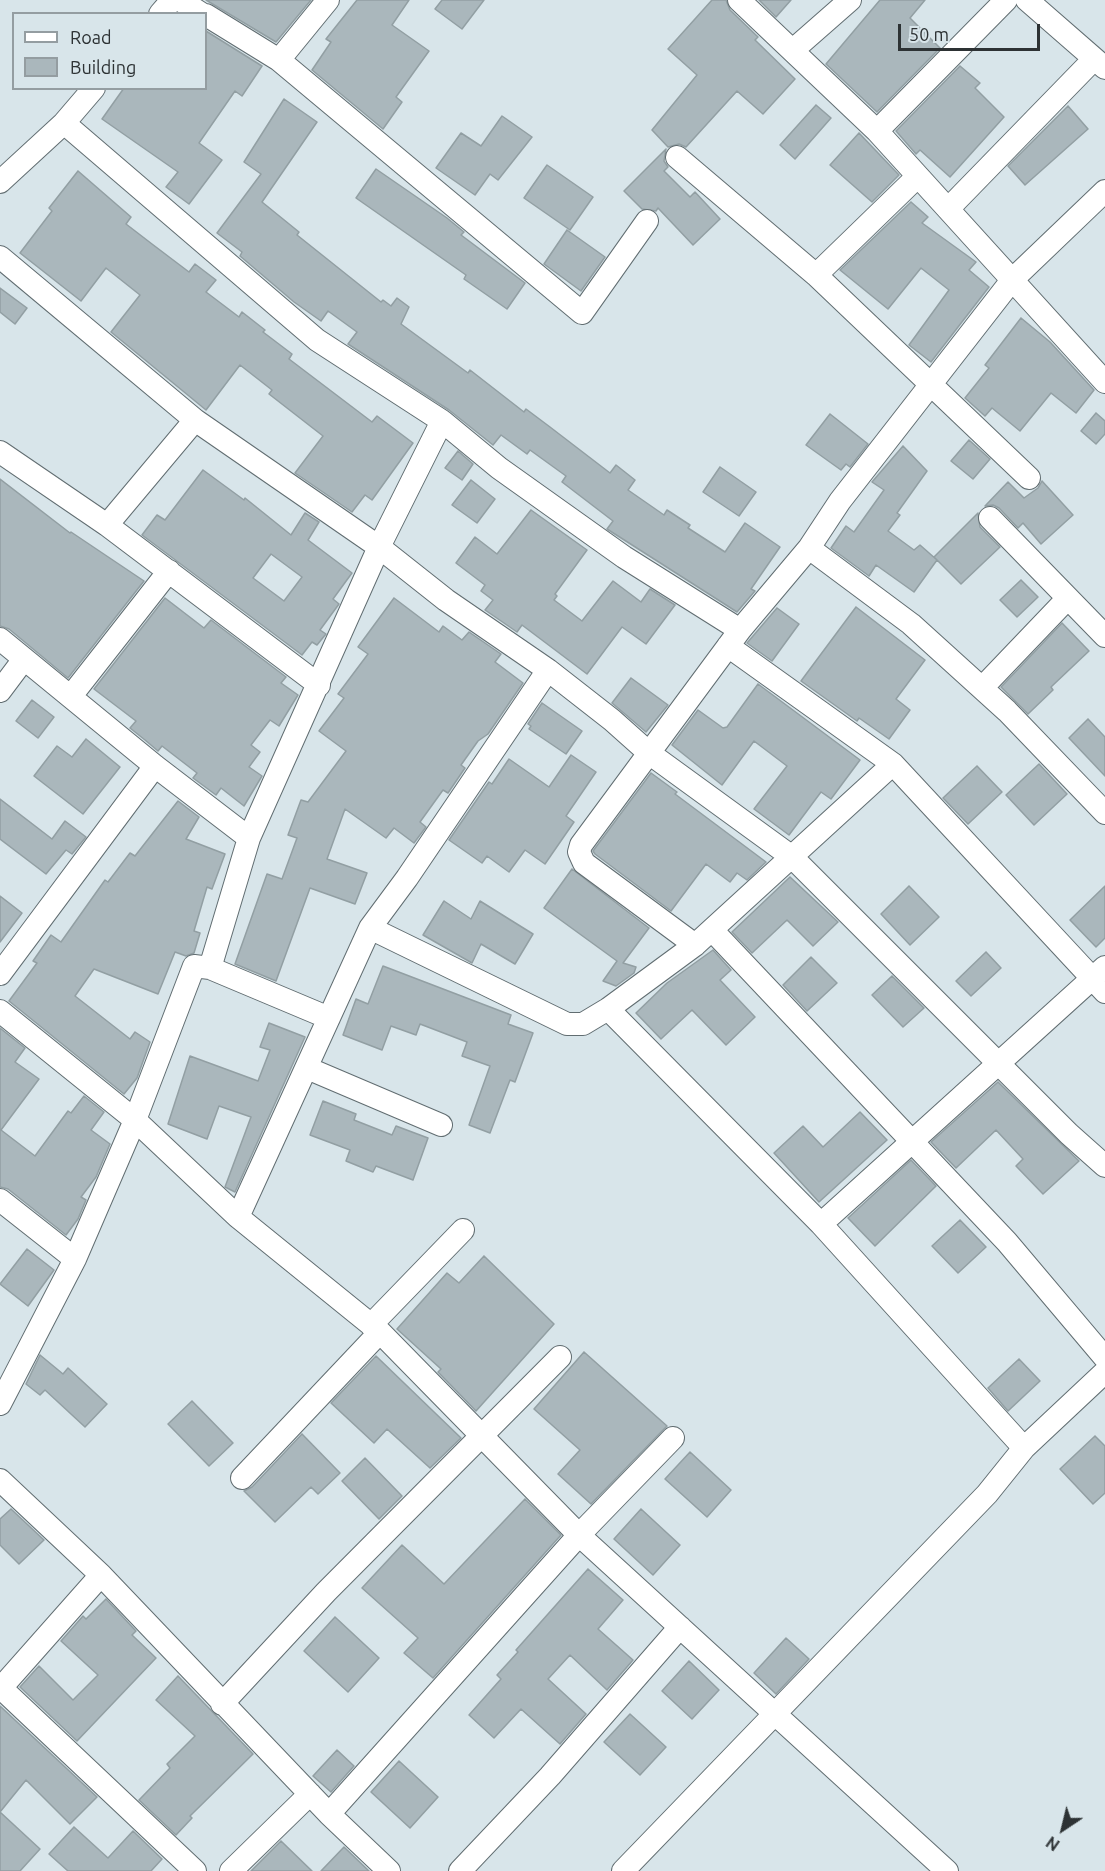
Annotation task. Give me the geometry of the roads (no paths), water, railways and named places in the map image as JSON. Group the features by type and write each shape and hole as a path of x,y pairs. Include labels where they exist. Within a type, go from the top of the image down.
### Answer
{"street":[{"path":"162,12 172,0"},
{"path":"180,0 201,12"},
{"path":"279,60 328,0"},
{"path":"740,0 877,132 1105,382"},
{"path":"793,50 850,0"},
{"path":"877,132 1006,0"},
{"path":"948,209 1099,64 1027,0"},
{"path":"207,16 279,60 582,314 647,221"},
{"path":"0,182 64,123 92,90"},
{"path":"64,123 317,340 441,421 500,468 734,638 893,764 1101,979 999,1064 820,1224"},
{"path":"677,157 816,275 1029,478"},
{"path":"816,275 917,177"},
{"path":"695,945 580,858 581,845 734,638 809,548 840,501 1012,280 1105,191"},
{"path":"0,257 195,420 378,547 446,600 548,670 612,720 649,753 792,856 999,1064 1105,1166"},
{"path":"107,525 195,420"},
{"path":"210,968 249,838 319,685 378,547 441,421"},
{"path":"0,452 107,525 319,685"},
{"path":"990,518 1105,636"},
{"path":"809,548 910,624 982,688 1105,813"},
{"path":"71,696 169,571"},
{"path":"982,688 1068,598"},
{"path":"0,639 155,766 249,838"},
{"path":"0,691 24,659"},
{"path":"238,1217 370,928 407,878 548,670"},
{"path":"370,928 567,1024 583,1024 608,1009 695,945 893,764"},
{"path":"0,974 155,766"},
{"path":"712,930 1007,1242 1105,1358"},
{"path":"0,1404 75,1259 135,1120 189,972 198,965 210,968 329,1018"},
{"path":"608,1009 820,1224 1023,1448"},
{"path":"0,1011 135,1120 238,1217 375,1328 579,1535 777,1712 947,1871"},
{"path":"307,1068 441,1125"},
{"path":"0,1200 75,1259"},
{"path":"242,1478 463,1230"},
{"path":"222,1704 326,1592 560,1357"},
{"path":"623,1871 987,1494 1023,1448 1105,1372"},
{"path":"329,1814 579,1535 673,1438"},
{"path":"3,1492 101,1575 309,1794 388,1871"},
{"path":"101,1575 0,1688 195,1871"},
{"path":"460,1871 550,1776 680,1627"},
{"path":"231,1871 309,1794"}]}
